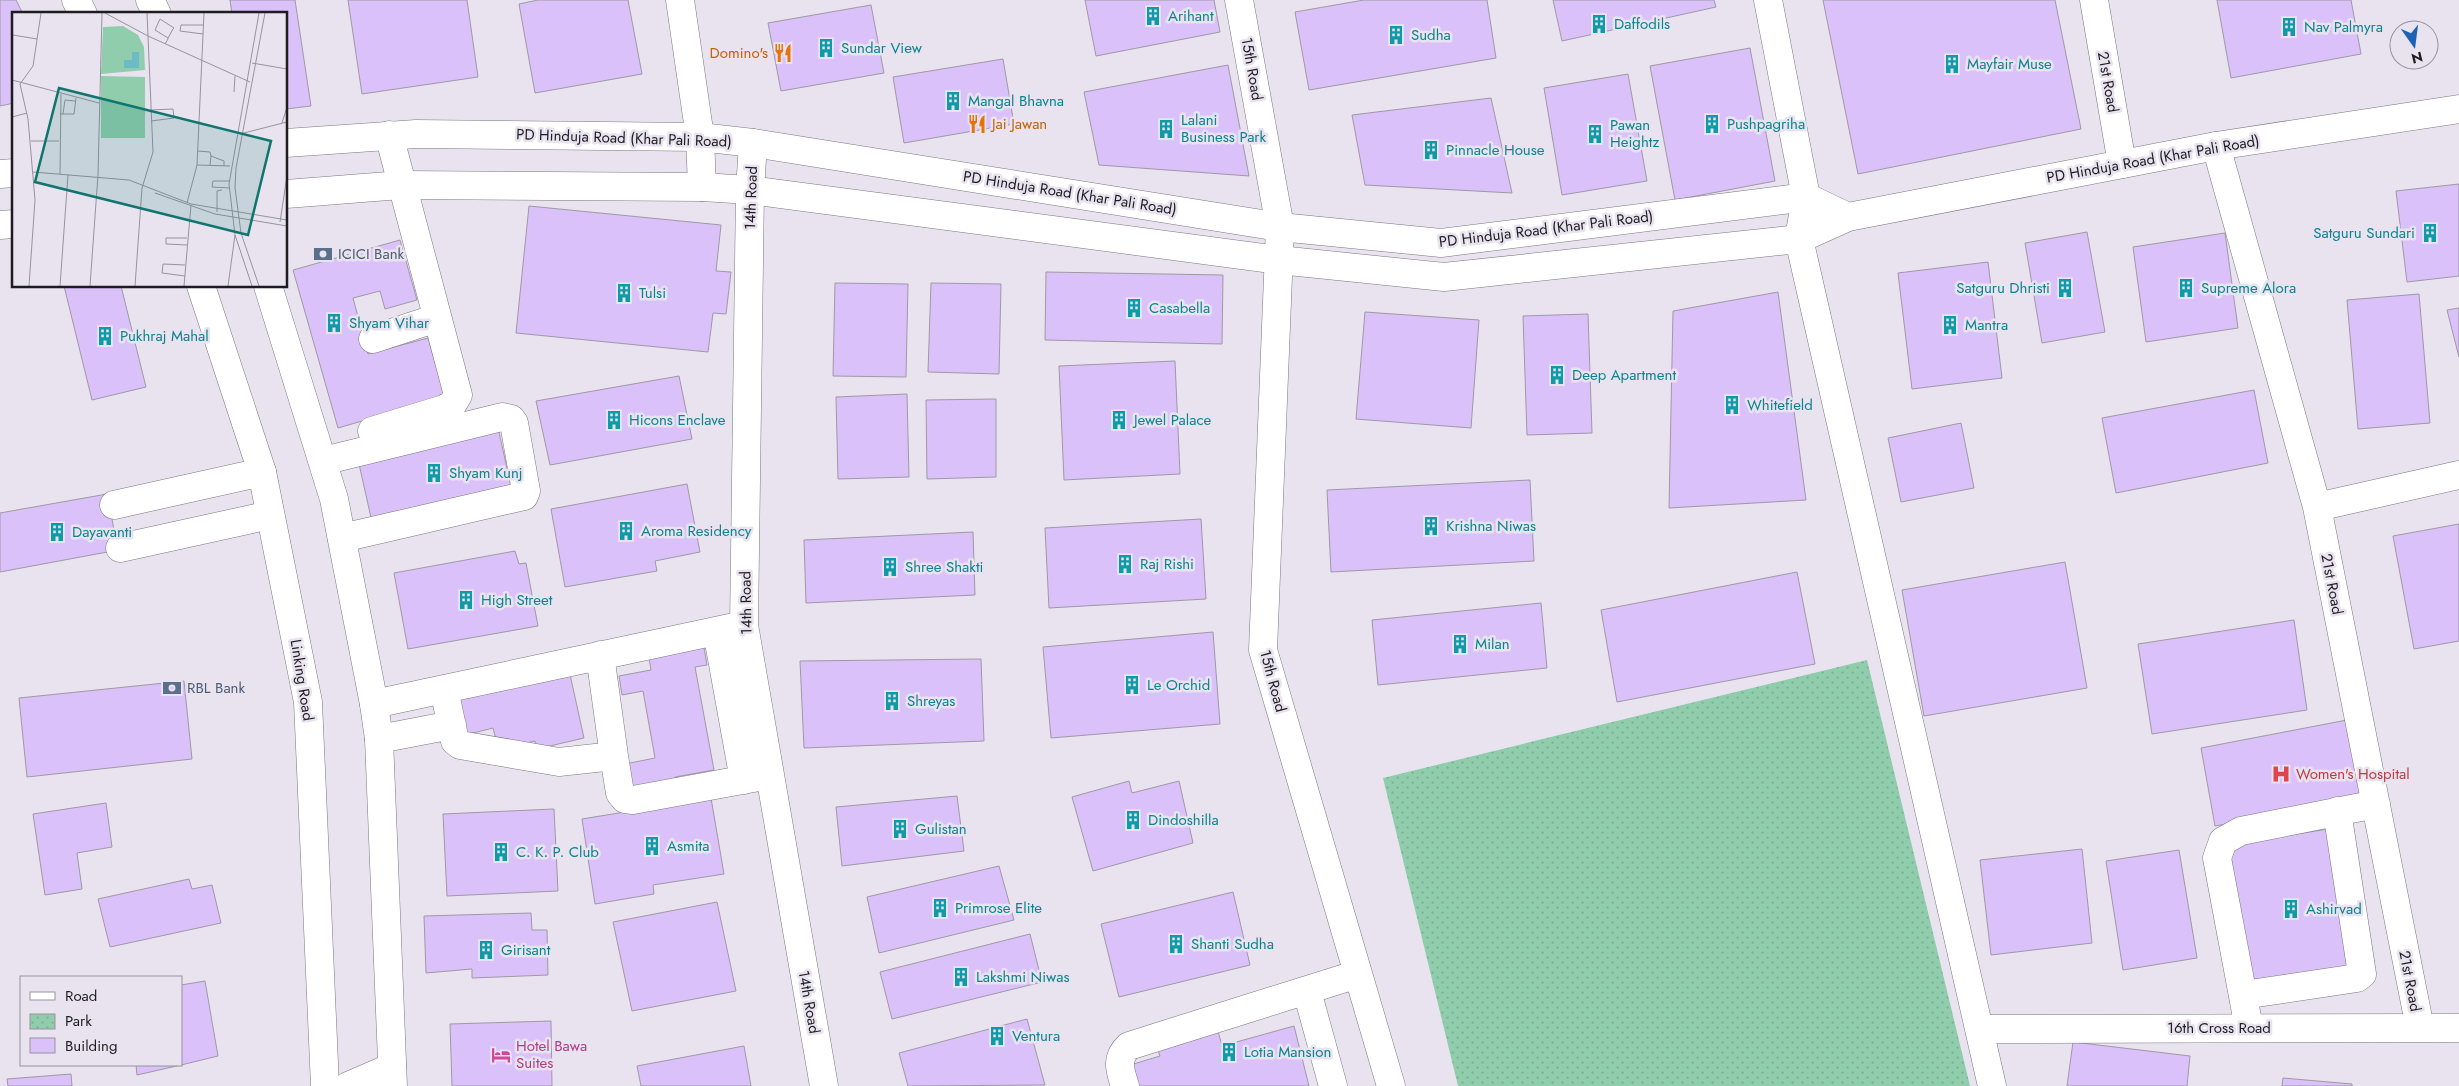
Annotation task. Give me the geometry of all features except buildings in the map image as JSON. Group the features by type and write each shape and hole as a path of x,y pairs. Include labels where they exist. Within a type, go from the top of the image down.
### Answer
{"street":[{"path":"76,0 81,12"},
{"path":"150,0 156,12"},
{"path":"680,0 700,137 702,187"},
{"name":"15th Road","path":"1239,0 1280,227 1263,650 1391,1086"},
{"path":"1768,0 1806,197 1799,239 1992,1086"},
{"name":"21st Road","path":"2094,0 2122,164"},
{"name":"PD Hinduja Road (Khar Pali Road)","path":"288,194 401,185 702,187 750,190 1279,260 1444,277 1799,239 1848,217 2216,146 2459,109"},
{"name":"PD Hinduja Road (Khar Pali Road)","path":"288,143 416,134 700,137 753,143 1280,227 1441,243 1806,197"},
{"path":"320,454 452,405 458,395 389,136"},
{"name":"14th Road","path":"753,143 750,190 744,625 756,777 824,1086"},
{"name":"21st Road","path":"2216,146 2317,507 2420,1028"},
{"path":"1806,197 1848,217"},
{"name":"Linking Road","path":"202,288 262,472 308,702 325,1086"},
{"path":"269,288 334,499 374,704 379,739 392,1077 348,1086"},
{"path":"373,339 437,318"},
{"path":"320,454 502,417 511,419 514,423 526,491 524,496 342,538"},
{"path":"114,505 262,472"},
{"path":"2317,507 2459,475"},
{"path":"120,548 270,515"},
{"path":"374,704 744,625"},
{"path":"600,655 620,793 625,799 633,800 756,777 717,631"},
{"path":"444,689 455,741 460,745 560,762 614,756"},
{"path":"379,739 452,726"},
{"path":"2249,1028 2217,858 2223,841 2241,831 2376,804"},
{"path":"2243,994 2357,978 2362,974 2337,812"},
{"path":"1125,1086 1119,1062 1122,1052 1129,1046 1358,974"},
{"path":"1307,991 1333,1086"},
{"name":"16th Cross Road","path":"1980,1029 2459,1028"}],"green space":[{"path":"1867,660 1970,1086 1458,1086 1383,778"}],"place":[{"name":"Arihant","path":"1153,16"},
{"name":"Daffodils","path":"1599,24"},
{"name":"Nav Palmyra","path":"2289,27"},
{"name":"Sudha","path":"1396,35"},
{"name":"Sundar View","path":"826,48"},
{"name":"Domino's","path":"783,53"},
{"name":"Mayfair Muse","path":"1952,64"},
{"name":"Mangal Bhavna","path":"953,101"},
{"name":"Jai Jawan","path":"977,124"},
{"name":"Pushpagriha","path":"1712,124"},
{"name":"Lalani Business Park","path":"1166,129"},
{"name":"Pawan Heightz","path":"1595,134"},
{"name":"Pinnacle House","path":"1431,150"},
{"name":"Satguru Sundari","path":"2430,233"},
{"name":"ICICI Bank","path":"323,254"},
{"name":"Satguru Dhristi","path":"2065,288"},
{"name":"Supreme Alora","path":"2186,288"},
{"name":"Tulsi","path":"624,293"},
{"name":"Casabella","path":"1134,308"},
{"name":"Shyam Vihar","path":"334,323"},
{"name":"Mantra","path":"1950,325"},
{"name":"Pukhraj Mahal","path":"105,336"},
{"name":"Deep Apartment","path":"1557,375"},
{"name":"Whitefield","path":"1732,405"},
{"name":"Hicons Enclave","path":"614,420"},
{"name":"Jewel Palace","path":"1119,420"},
{"name":"Shyam Kunj","path":"434,473"},
{"name":"Krishna Niwas","path":"1431,526"},
{"name":"Aroma Residency","path":"626,531"},
{"name":"Dayavanti","path":"57,532"},
{"name":"Raj Rishi","path":"1125,564"},
{"name":"Shree Shakti","path":"890,567"},
{"name":"High Street","path":"466,600"},
{"name":"Milan","path":"1460,644"},
{"name":"Le Orchid","path":"1132,685"},
{"name":"RBL Bank","path":"172,688"},
{"name":"Shreyas","path":"892,701"},
{"name":"Women's Hospital","path":"2281,774"},
{"name":"Dindoshilla","path":"1133,820"},
{"name":"Gulistan","path":"900,829"},
{"name":"Asmita","path":"652,846"},
{"name":"C. K. P. Club","path":"501,852"},
{"name":"Primrose Elite","path":"940,908"},
{"name":"Ashirvad","path":"2291,909"},
{"name":"Shanti Sudha","path":"1176,944"},
{"name":"Girisant","path":"486,950"},
{"name":"Lakshmi Niwas","path":"961,977"},
{"name":"Ventura","path":"997,1036"},
{"name":"Lotia Mansion","path":"1229,1052"},
{"name":"Hotel Bawa Suites","path":"501,1055"}]}
